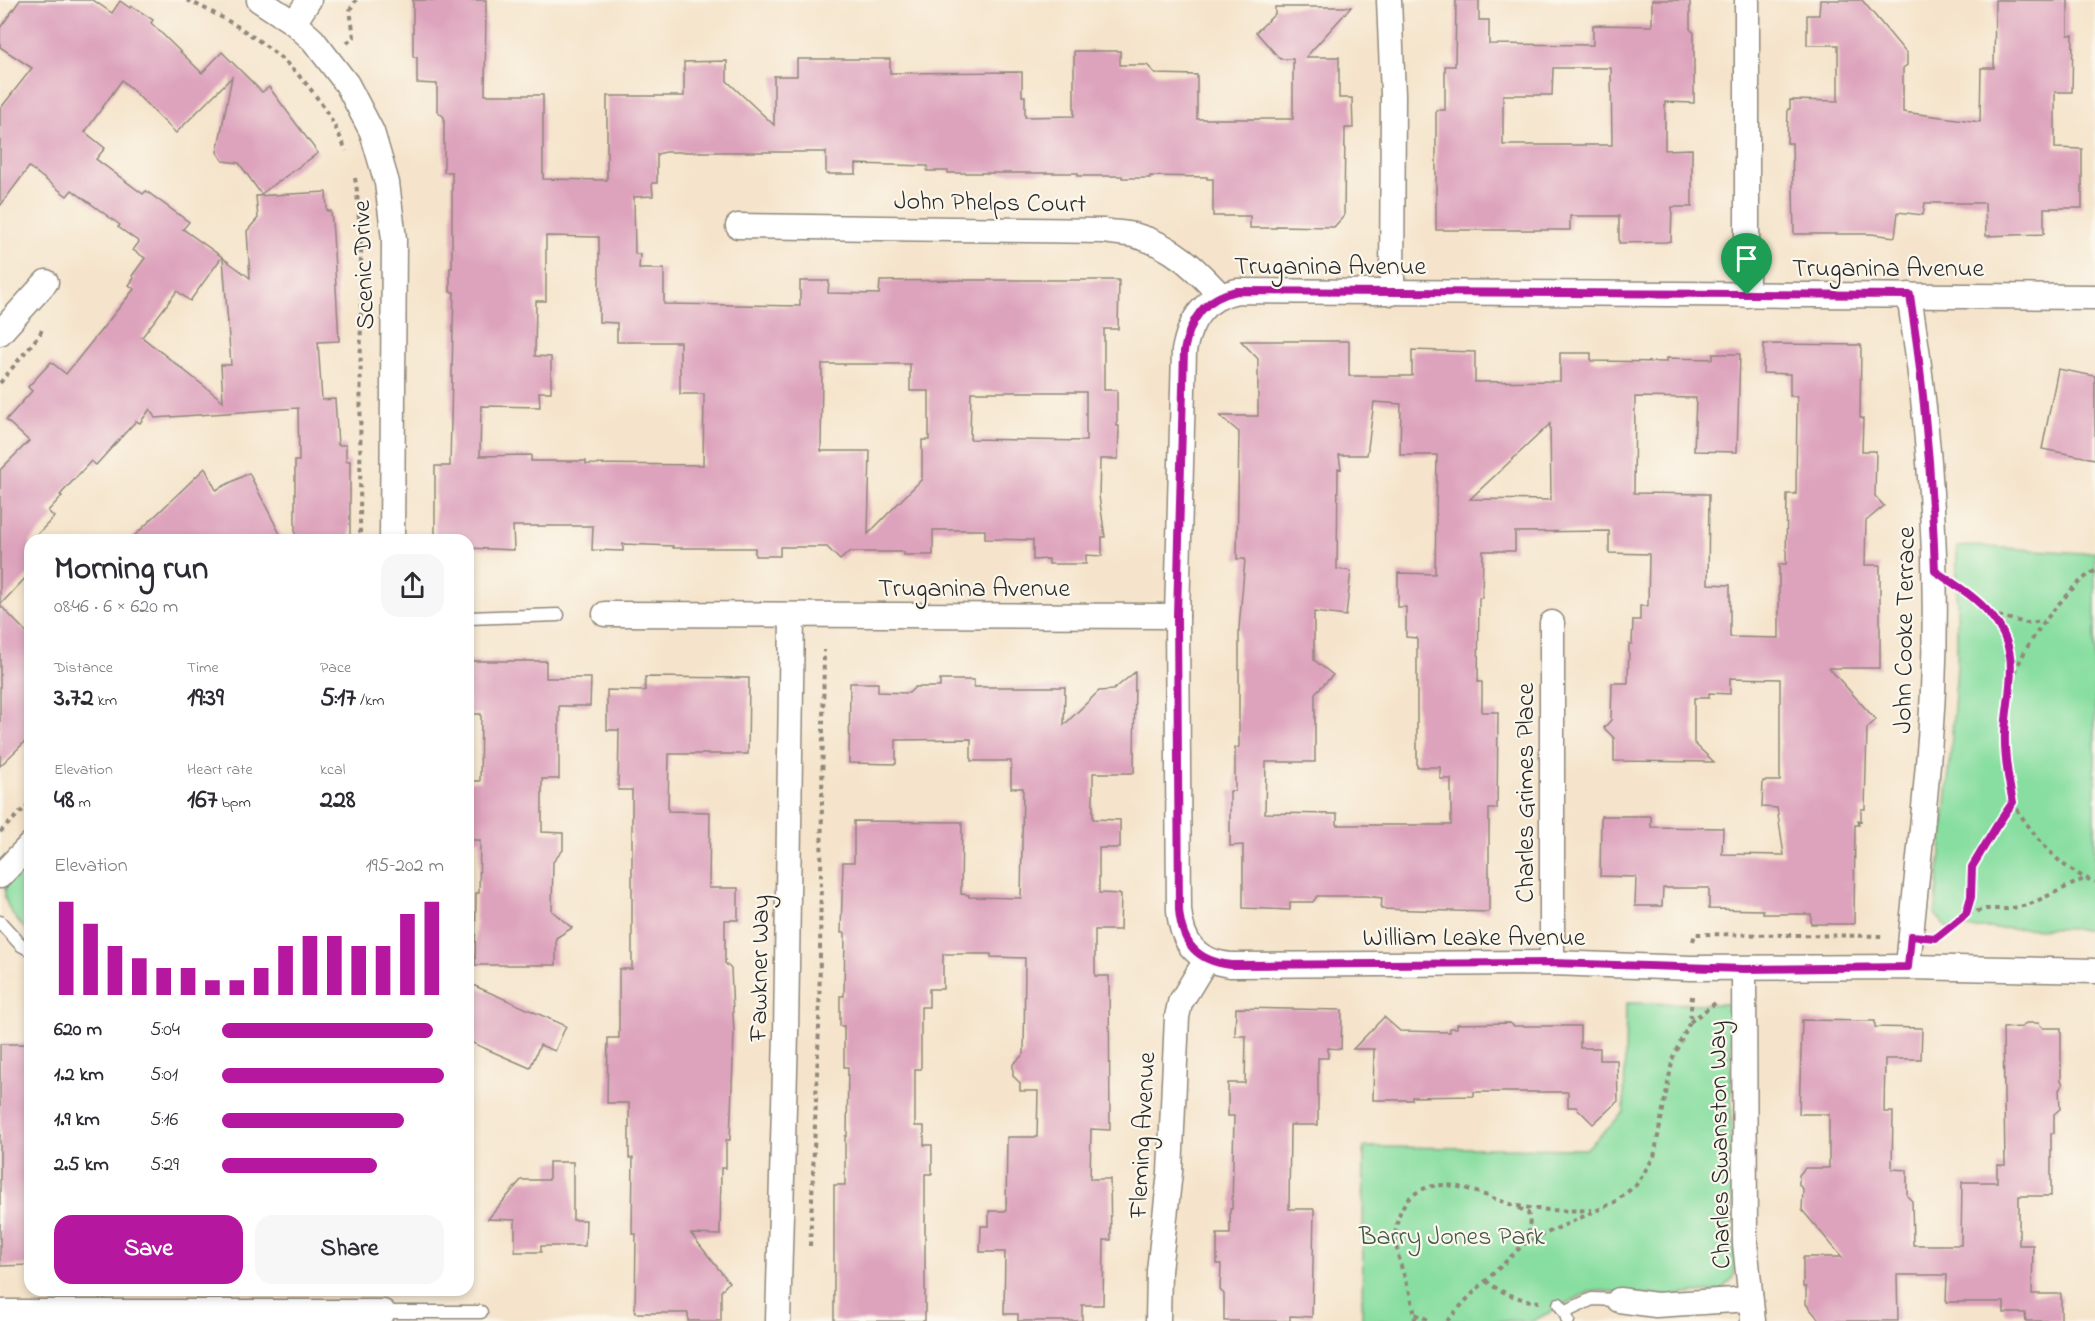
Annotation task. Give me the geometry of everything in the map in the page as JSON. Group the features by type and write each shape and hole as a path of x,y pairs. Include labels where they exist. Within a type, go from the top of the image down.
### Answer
{"street":[{"name":"Scenic Drive","path":"259,0 294,23 313,40 347,84 372,132 387,183 394,240 392,534"},
{"path":"294,23 309,0"},
{"path":"1389,0 1393,95 1392,293"},
{"path":"1747,0 1747,295"},
{"name":"John Phelps Court","path":"738,226 1104,231 1136,235 1171,250 1192,265 1220,295"},
{"path":"0,333 46,282"},
{"name":"Truganina Avenue","path":"605,614 1177,616 1184,351 1187,333 1207,304 1220,295 1237,291 2095,297"},
{"name":"John Cooke Terrace","path":"1908,967 1933,690 1935,571 1928,452 1910,295"},
{"name":"Fawkner Way","path":"778,1321 786,1034 792,616"},
{"path":"1177,616 1179,910 1182,930 1189,943 1206,960"},
{"name":"Charles Grimes Place","path":"1552,623 1552,963"},
{"path":"0,876 24,851"},
{"name":"William Leake Avenue","path":"1206,960 1231,965 1552,963 1744,969 1908,967 2095,971"},
{"name":"Fleming Avenue","path":"1158,1321 1159,1270 1170,1172 1177,1017 1184,995 1206,960"},
{"name":"Charles Swanston Way","path":"1744,969 1745,1243 1751,1310"},
{"path":"1619,1300 1656,1305 1751,1310"},
{"path":"0,1312 383,1312"}],"lane":[{"path":"474,618 558,615"},
{"path":"0,922 24,947"},
{"path":"1564,1312 1592,1299 1619,1300"},
{"path":"383,1312 481,1312"}],"path":[{"path":"187,0 252,35 285,61 318,99 338,131 348,158"},
{"path":"354,175 361,249 360,534"},
{"path":"1935,571 1963,589 1990,614 2003,633 2012,665 2005,733 2006,760 2013,802 2025,822 2065,866 2095,882"},
{"path":"2012,682 2028,647 2045,621 2069,592 2095,571"},
{"path":"1990,614 2026,622 2045,621"},
{"path":"810,1253 819,1027 824,650"},
{"path":"1966,914 1971,897 1972,867 2013,802"},
{"path":"0,832 24,809"},
{"path":"1447,1321 1525,1243 1624,1196 1636,1185 1650,1164 1659,1140 1664,1098 1673,1057 1690,1022 1691,968 1695,934 1936,938 1966,914 1986,909 2007,909 2028,905 2086,878"},
{"path":"1690,1022 1719,1001"},
{"path":"1415,1321 1396,1245 1397,1221 1406,1201 1423,1189 1444,1185 1471,1190 1516,1206 1528,1213 1529,1233 1525,1243"},
{"path":"1516,1206 1548,1210 1596,1210"},
{"path":"1486,1281 1495,1288 1516,1297 1538,1302 1554,1300 1564,1312"},
{"path":"1415,1314 1431,1321"}],"green space":[{"path":"1957,547 2082,553 2095,551 2095,929 1947,928 1935,914 1957,665"},
{"path":"24,867 24,928 11,912 5,892 6,886"},
{"name":"Barry Jones Park","path":"1626,1003 1726,1004 1731,1006 1732,1210 1735,1270 1733,1278 1723,1290 1670,1296 1589,1292 1533,1321 1362,1321 1364,1147 1586,1149 1624,1112"}],"building":[{"path":"20,0 93,0 112,13 120,1 153,20 151,23 202,73 222,52 262,92 269,87 318,153 261,194 239,163 223,161 217,152 232,77 176,133 122,80 85,132 105,148 96,159 143,194 146,191 189,222 183,229 222,257 190,301 177,291 142,337 223,401 221,365 231,365 223,258 250,278 247,231 258,218 256,196 326,192 327,211 331,211 339,341 318,342 322,400 335,399 338,445 346,445 346,461 350,461 350,534 295,534 295,461 299,461 298,408 155,418 150,409 140,423 136,421 96,465 91,461 60,495 62,496 48,511 54,517 38,534 24,534 24,579 0,605 0,470 29,441 6,420 32,391 28,387 51,362 66,374 134,289 129,285 134,278 132,276 145,258 133,250 139,242 118,227 120,225 72,190 67,196 29,167 0,206 0,109 32,68 0,47 0,28"},
{"path":"413,0 486,0 485,95 543,95 543,179 607,180 607,96 684,96 684,62 727,61 727,81 774,125 774,76 797,76 797,59 890,59 890,73 1022,72 1025,117 1074,116 1074,51 1120,51 1120,65 1147,65 1156,74 1197,75 1197,119 1293,119 1293,59 1280,59 1256,32 1275,14 1275,7 1351,7 1306,57 1339,57 1339,98 1352,98 1353,128 1345,128 1344,216 1334,227 1250,228 1250,216 1213,216 1213,179 1207,179 1207,177 1122,178 1122,176 1078,176 1078,173 948,173 948,171 927,171 928,166 856,164 856,174 826,174 826,152 666,152 657,154 657,183 652,183 653,196 634,197 635,254 640,254 639,269 664,269 664,304 800,306 800,281 829,281 828,293 879,294 880,281 1119,280 1118,329 1104,329 1104,390 1117,390 1117,426 1119,426 1118,459 1100,459 1099,496 1105,537 1102,537 1102,556 1086,555 1086,564 1049,564 1049,559 1033,560 1033,540 985,539 985,530 933,530 933,555 904,555 904,552 849,552 840,560 827,547 780,547 780,556 755,556 755,548 673,548 673,546 623,544 623,551 592,550 593,526 513,526 514,550 474,548 474,534 435,534 435,466 450,466 454,292 450,292 452,172 444,172 444,117 437,111 437,84 417,83 417,57 413,57","holes":["546,236 599,237 599,322 617,323 617,342 680,342 680,394 704,394 703,465 586,464 586,461 531,461 531,455 480,456 481,406 540,407 539,392 551,392 551,357 535,356 536,301 546,301","822,364 910,364 910,391 929,391 929,440 922,440 922,479 868,534 870,451 821,451","971,392 1086,392 1086,441 970,439"]},
{"path":"1456,0 1479,0 1479,20 1489,20 1489,44 1593,45 1593,25 1652,26 1652,0 1690,0 1690,29 1694,33 1694,103 1665,102 1665,150 1692,149 1692,207 1672,207 1671,241 1619,243 1619,216 1570,216 1570,230 1436,230 1436,110 1445,110 1445,66 1455,66","holes":["1553,68 1611,68 1612,145 1503,145 1503,95 1552,95"]},
{"path":"1820,0 1862,0 1907,54 1907,65 1903,68 1903,112 1980,122 1981,68 1994,68 1995,0 2068,0 2068,35 2073,35 2072,92 2055,92 2055,148 2082,149 2082,208 2044,208 2044,234 1986,236 1985,203 1925,203 1923,215 1898,212 1895,237 1871,234 1794,234 1792,143 1787,143 1790,100 1838,101 1838,45 1807,45 1807,15 1819,15"},
{"path":"1241,341 1349,341 1349,376 1412,376 1412,350 1475,352 1475,382 1560,381 1560,353 1591,353 1591,361 1666,362 1666,358 1713,359 1713,354 1740,354 1737,452 1694,451 1696,398 1635,397 1634,493 1709,494 1708,584 1730,585 1730,637 1779,638 1779,564 1786,564 1787,494 1796,494 1797,396 1790,396 1790,374 1763,373 1764,344 1861,345 1862,451 1876,451 1875,496 1884,506 1866,521 1865,565 1880,565 1880,668 1829,668 1876,720 1867,728 1865,809 1861,809 1859,825 1855,825 1854,924 1811,924 1811,914 1763,914 1763,910 1709,909 1709,888 1663,888 1662,906 1635,906 1636,877 1600,876 1601,816 1651,816 1651,827 1723,828 1722,854 1784,855 1777,808 1762,807 1763,781 1780,781 1780,679 1730,678 1730,694 1709,693 1709,698 1694,698 1694,743 1714,762 1614,761 1614,738 1604,728 1611,720 1612,683 1628,683 1629,644 1632,644 1633,620 1640,620 1640,606 1648,606 1649,554 1609,553 1609,531 1515,532 1515,551 1483,551 1482,598 1479,598 1478,682 1482,682 1482,712 1498,712 1497,809 1489,809 1489,912 1381,909 1382,898 1365,896 1317,896 1313,902 1290,902 1290,910 1243,908 1243,845 1230,846 1230,791 1235,791 1235,748 1239,747 1239,628 1245,559 1237,559 1239,432 1220,416 1258,416 1258,359","holes":["1374,402 1401,404 1400,455 1437,455 1435,574 1398,573 1398,607 1406,607 1406,637 1417,638 1417,767 1440,767 1440,779 1451,779 1451,825 1337,825 1337,814 1265,813 1266,762 1315,762 1315,693 1333,675 1314,660 1314,612 1346,616 1351,571 1337,569 1338,468 1341,469 1339,455 1367,455","1550,424 1551,500 1470,499"]},
{"path":"2058,369 2095,376 2095,459 2042,449"},
{"path":"205,468 216,490 249,473 280,534 136,534"},
{"path":"0,605 24,630 24,743 0,766"},
{"path":"474,661 546,661 546,678 591,678 590,706 559,706 559,779 542,779 542,832 563,833 563,850 553,862 552,911 572,928 556,938 556,965 475,965 476,893 479,893 480,840 474,840 474,781 480,781 481,714 474,714"},
{"path":"1135,672 1134,773 1093,773 1093,819 1120,820 1120,848 1099,848 1099,893 1121,894 1120,930 1095,930 1095,976 1109,976 1110,1130 1091,1129 1090,1179 1110,1179 1111,1240 1104,1240 1103,1305 1082,1305 1082,1321 1018,1321 1018,1314 1004,1314 1005,1252 980,1252 981,1226 989,1226 989,1211 1006,1211 1007,1137 1037,1137 1038,1091 1020,1091 1020,1083 1013,1076 1013,1064 1024,1054 1025,958 991,957 991,954 943,954 943,989 929,989 929,1007 921,1007 921,1069 915,1069 915,1126 924,1126 924,1145 932,1145 932,1174 925,1174 925,1321 834,1321 834,1185 845,1185 845,1136 847,1136 848,1067 844,1067 844,1026 840,1026 840,996 844,996 845,933 841,933 843,862 854,862 854,821 962,822 961,894 969,895 969,897 1021,898 1023,788 1011,788 1011,761 971,761 971,739 896,740 896,764 849,763 850,683 878,683 878,692 909,693 915,687 940,687 940,680 974,680 974,687 1065,687 1064,725 1099,691 1113,690"},
{"path":"645,677 749,678 748,754 669,754 668,811 710,812 709,888 738,888 738,920 725,920 725,963 731,969 734,1034 730,1140 726,1140 726,1168 721,1168 720,1235 691,1234 729,1282 721,1291 721,1321 688,1321 688,1313 635,1313 636,1234 632,1234 633,1158 629,1158 629,1103 607,1103 608,1038 619,1038 619,969 632,969 632,790 618,790 619,730 607,730 607,690 645,691"},
{"path":"474,986 566,1026 555,1051 540,1045 530,1068 474,1044"},
{"path":"1236,1008 1342,1010 1341,1049 1328,1048 1328,1058 1318,1058 1318,1125 1290,1125 1289,1209 1314,1209 1312,1317 1290,1316 1290,1321 1224,1321 1224,1294 1220,1290 1221,1264 1217,1264 1217,1234 1230,1234 1230,1209 1232,1209 1234,1116 1228,1116 1228,1083 1245,1083 1246,1036 1235,1036"},
{"path":"1384,1017 1400,1031 1450,1032 1450,1028 1457,1028 1457,1024 1510,1023 1514,1026 1580,1026 1580,1048 1600,1048 1600,1060 1617,1060 1618,1101 1593,1124 1576,1107 1568,1107 1568,1092 1474,1092 1474,1096 1373,1100 1374,1049 1353,1049"},
{"path":"1802,1020 1875,1021 1875,1027 1922,1028 1921,1059 1885,1059 1884,1112 1893,1112 1892,1169 1907,1170 1907,1196 1912,1201 1913,1245 1961,1245 1962,1182 1997,1182 1997,1165 2005,1165 2003,1028 2038,1023 2043,1028 2061,1028 2061,1080 2063,1084 2059,1090 2060,1109 2054,1114 2054,1133 2051,1133 2051,1196 2019,1196 2019,1245 2033,1245 2032,1294 2061,1294 2061,1321 2026,1321 2025,1313 2004,1313 2004,1302 1946,1302 1947,1275 1897,1275 1898,1321 1820,1321 1806,1304 1806,1287 1803,1287 1803,1257 1842,1257 1802,1210 1803,1189 1799,1185 1799,1175 1805,1168 1829,1168 1829,1114 1799,1114"},
{"path":"0,1044 24,1044 24,1265 0,1266"},
{"path":"549,1162 573,1162 573,1220 586,1220 585,1246 541,1246 541,1252 515,1252 515,1220 488,1219 521,1180 549,1180"}],"route":[{"path":"1237,291 1747,295 1910,295 1928,452 1935,571 1963,589 1990,614 2003,633 2012,665 2005,733 2006,760 2013,802 1972,867 1971,897 1966,914 1936,938 1911,936 1908,967 1744,969 1552,963 1231,965 1206,960 1196,952 1182,930 1179,910 1177,616 1184,351 1187,333 1207,304 1220,295 1237,291"}]}
